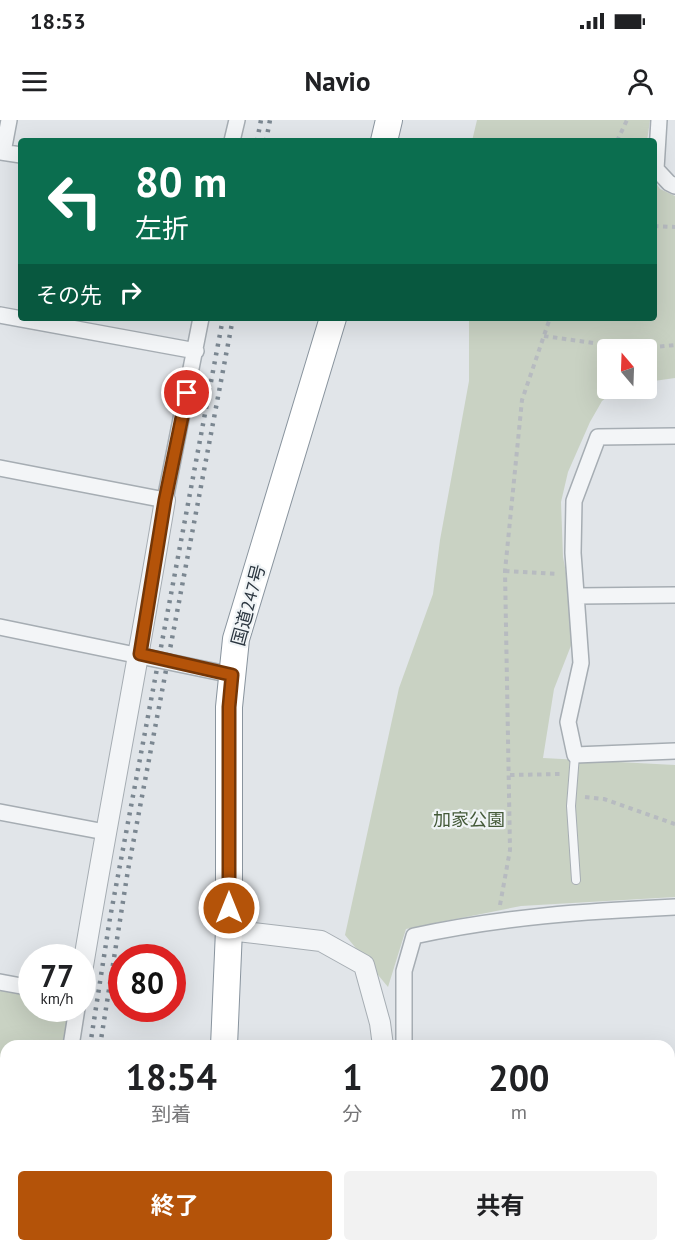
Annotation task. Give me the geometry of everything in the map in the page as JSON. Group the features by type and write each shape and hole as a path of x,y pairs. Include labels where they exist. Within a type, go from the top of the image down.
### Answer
{"highway":[{"path":"385,138 389,120"},
{"name":"国道247号","path":"224,1040 229,930 229,707 236,639 332,321"}],"street":[{"path":"9,120 2,152 18,155"},
{"path":"233,138 237,120"},
{"path":"657,153 659,120"},
{"path":"657,170 675,186"},
{"path":"0,315 18,318"},
{"path":"33,321 196,351"},
{"path":"87,944 105,832 140,654 165,500 201,321"},
{"path":"675,436 598,437 574,501 575,574 581,663 568,723 575,755 675,751"},
{"path":"0,468 165,500"},
{"path":"578,596 675,595"},
{"path":"0,627 140,654 232,675"},
{"path":"0,812 105,832"},
{"path":"404,1040 404,970 414,936 497,920 574,911 675,907"},
{"path":"229,930 321,941 364,965 380,1023 381,1040"},
{"path":"0,982 18,985"},
{"path":"72,1040 75,1022"}],"lane":[{"path":"575,755 572,795 576,880"}],"path":[{"path":"618,138 627,120"},
{"path":"657,226 675,227"},
{"path":"497,920 510,850 505,570 522,400 549,321"},
{"path":"544,336 636,350 675,345"},
{"path":"505,570 575,574"},
{"path":"510,775 574,774"},
{"path":"572,795 604,799 675,824"}],"green space":[{"path":"477,120 650,120 647,138 473,138"},
{"name":"加家公園","path":"657,184 660,189 675,196 675,378 657,381 657,339 597,339 597,399 604,399 590,422 568,472 561,502 563,557 574,614 572,643 554,689 543,758 675,765 675,897 521,906 406,929 388,987 345,935 399,688 433,594 440,540 469,381 469,321 657,321"},
{"path":"0,989 18,992 18,1022 68,1022 65,1040 0,1040"}],"railway":[{"path":"258,138 261,120"},
{"path":"267,138 270,120"},
{"path":"91,1040 110,918 222,321"},
{"path":"101,1040 128,870 232,321"}],"route":[{"path":"187,393 165,500 140,654 232,675 229,707 229,908"}]}
